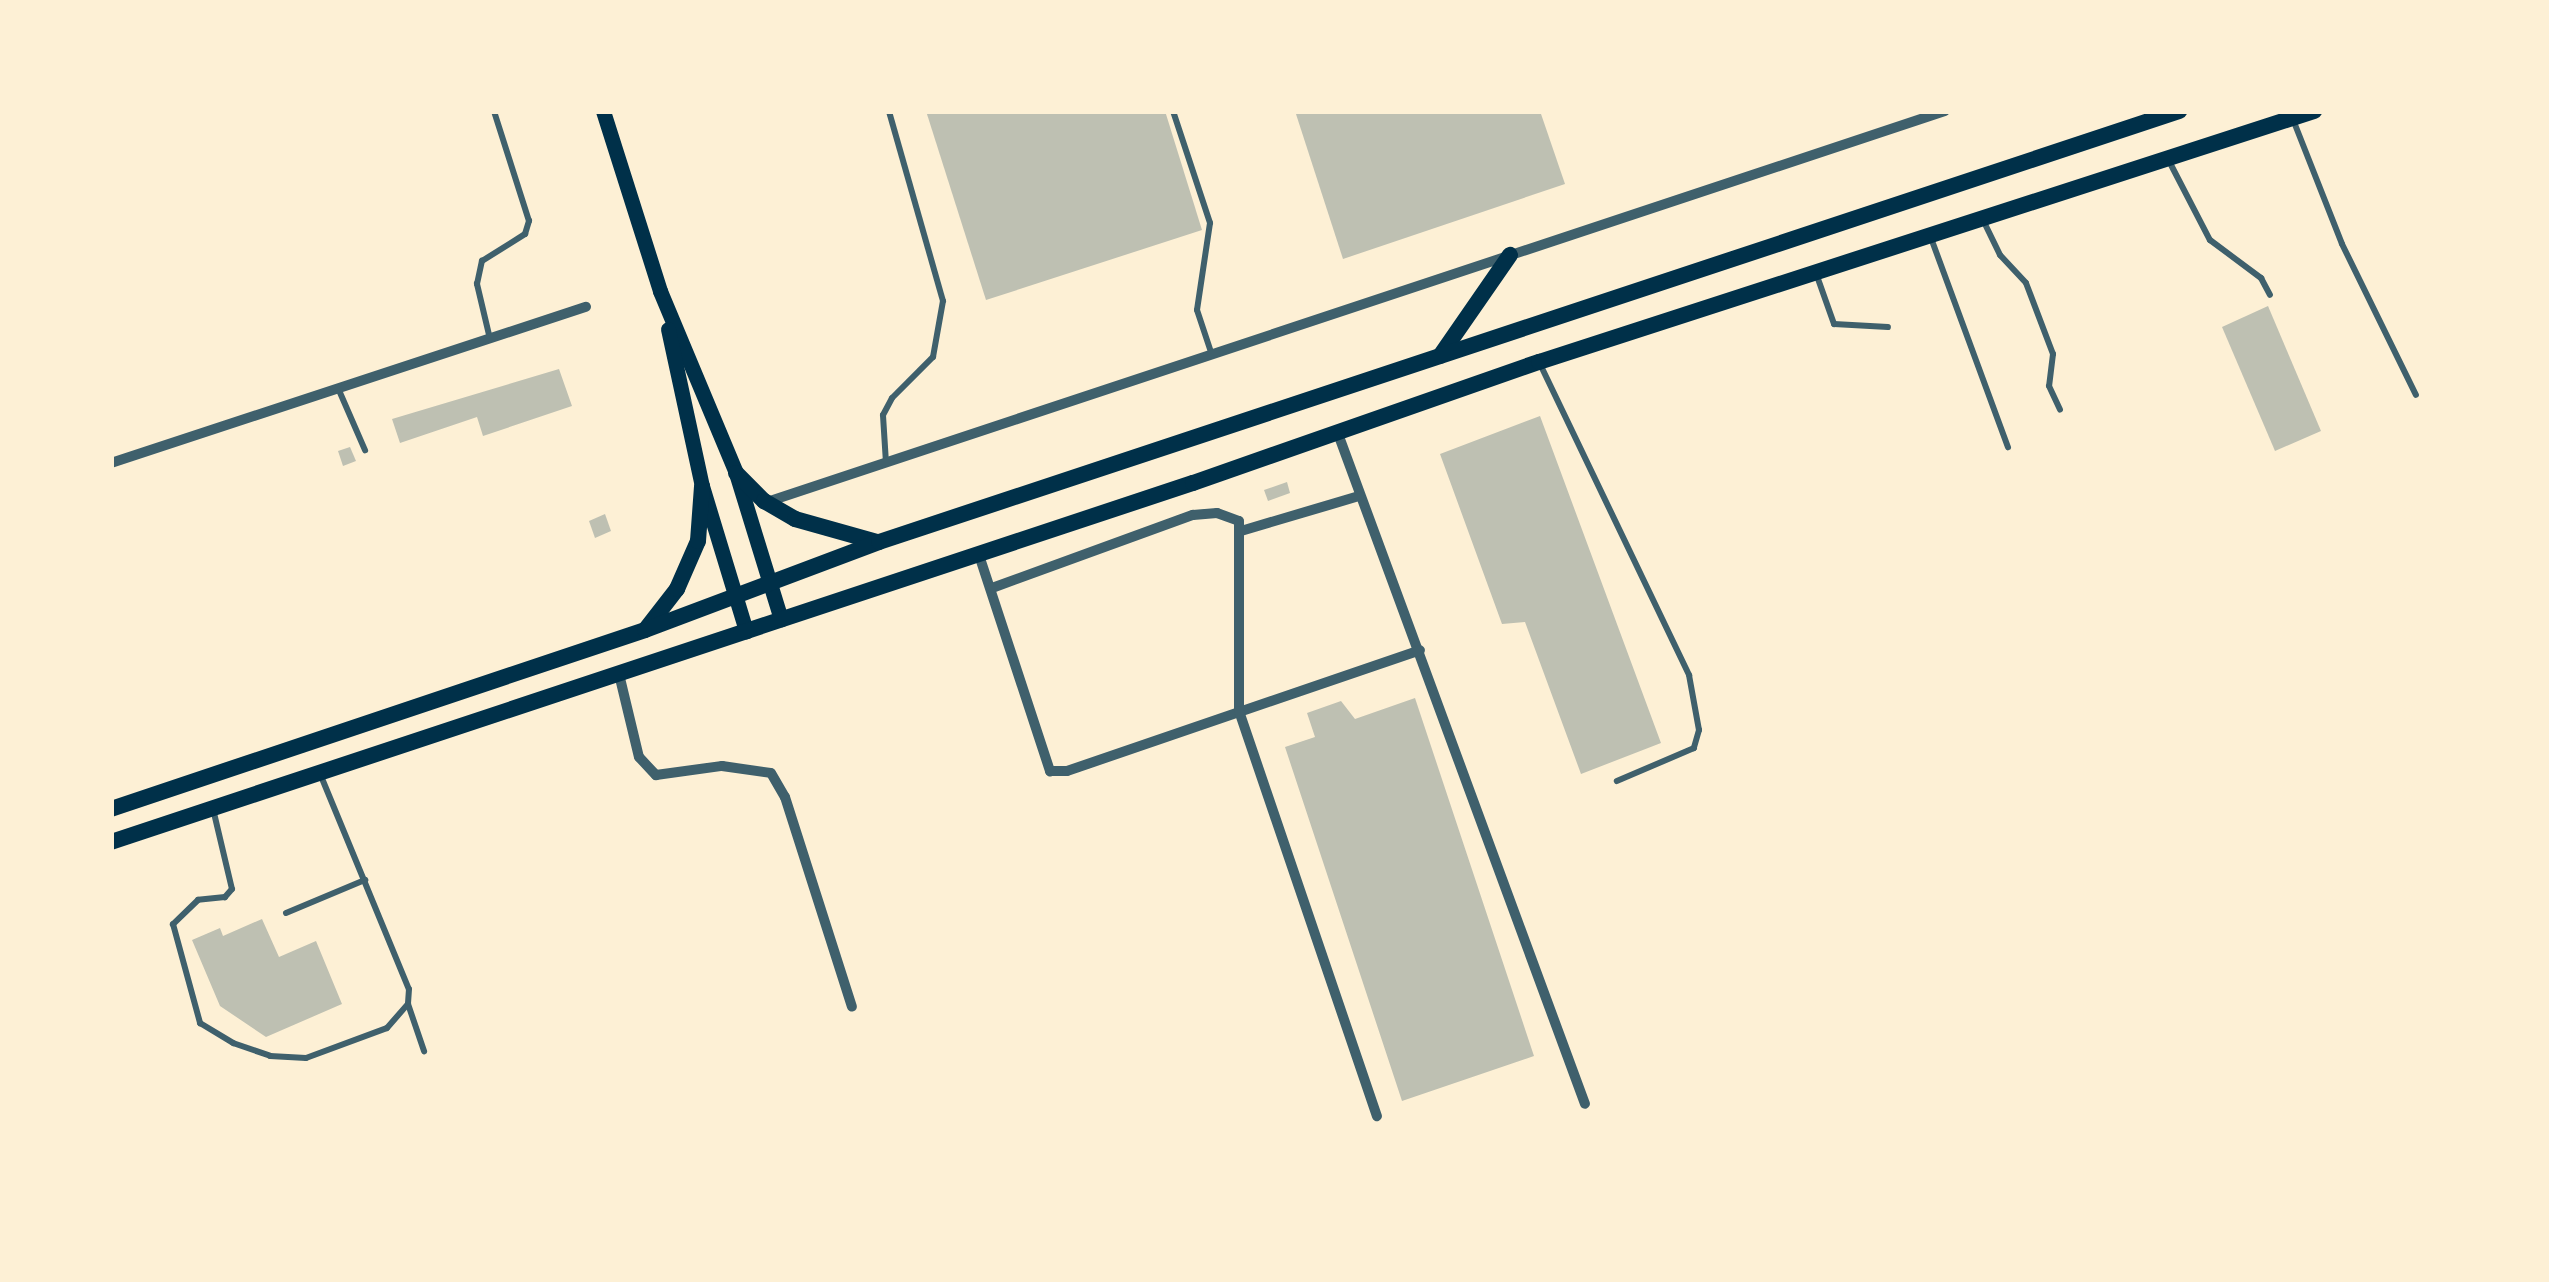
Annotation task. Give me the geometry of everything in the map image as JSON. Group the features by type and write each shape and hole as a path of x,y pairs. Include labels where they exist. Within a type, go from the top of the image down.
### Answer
{"main road":[{"path":"603,111 660,291 736,473 781,619"},
{"path":"111,808 645,630 879,542 2179,111"},
{"path":"111,842 321,776 1539,362 2314,111"},
{"path":"1439,357 1510,255"},
{"path":"660,291 702,486 746,632"},
{"path":"736,473 767,502 825,531 879,542"},
{"path":"645,630 677,589 698,541 702,486"}],"street":[{"path":"767,502 1946,111"},
{"path":"111,464 586,307"},
{"path":"1337,431 1585,1104"},
{"path":"1240,531 1360,496"},
{"path":"992,588 1193,515 1233,515 1240,531 1239,711 1377,1116"},
{"path":"978,551 1050,771 1067,771 1420,650"},
{"path":"620,674 638,757 656,775 722,766 771,773 785,797 852,1007"}],"lane":[{"path":"490,339 477,284 482,261 525,234 529,221 494,111"},
{"path":"886,463 883,415 892,398 933,357 943,301 889,111"},
{"path":"1173,111 1210,223 1197,310 1212,355"},
{"path":"2293,119 2342,244 2416,395"},
{"path":"2168,158 2210,240 2261,278 2270,296"},
{"path":"1983,218 2000,255 2026,283 2053,354 2049,386 2060,410"},
{"path":"1930,235 2008,447"},
{"path":"1816,272 1834,324 1888,327"},
{"path":"1539,362 1689,675 1699,730 1694,748 1617,781"},
{"path":"338,388 365,450"},
{"path":"321,776 409,989 408,1004 424,1051"},
{"path":"212,810 232,889 225,897 198,900 173,924 200,1023 270,1056 306,1058 387,1028 408,1004"},
{"path":"286,913 365,880"}],"building":[{"path":"926,111 1165,111 1202,230 986,300"},
{"path":"1295,111 1540,111 1565,184 1343,259"},
{"path":"2268,306 2321,431 2275,451 2222,327"},
{"path":"559,369 572,406 483,436 477,417 400,443 392,419"},
{"path":"1540,416 1661,743 1581,774 1525,622 1502,624 1440,454"},
{"path":"350,447 356,461 343,466 338,451"},
{"path":"1287,482 1290,493 1268,501 1264,490"},
{"path":"605,514 611,531 595,538 589,521"},
{"path":"1415,698 1534,1056 1402,1101 1285,747 1315,737 1307,713 1341,701 1355,719"},
{"path":"262,919 279,957 316,941 342,1004 266,1037 220,1006 192,940 220,928 223,936"}]}
